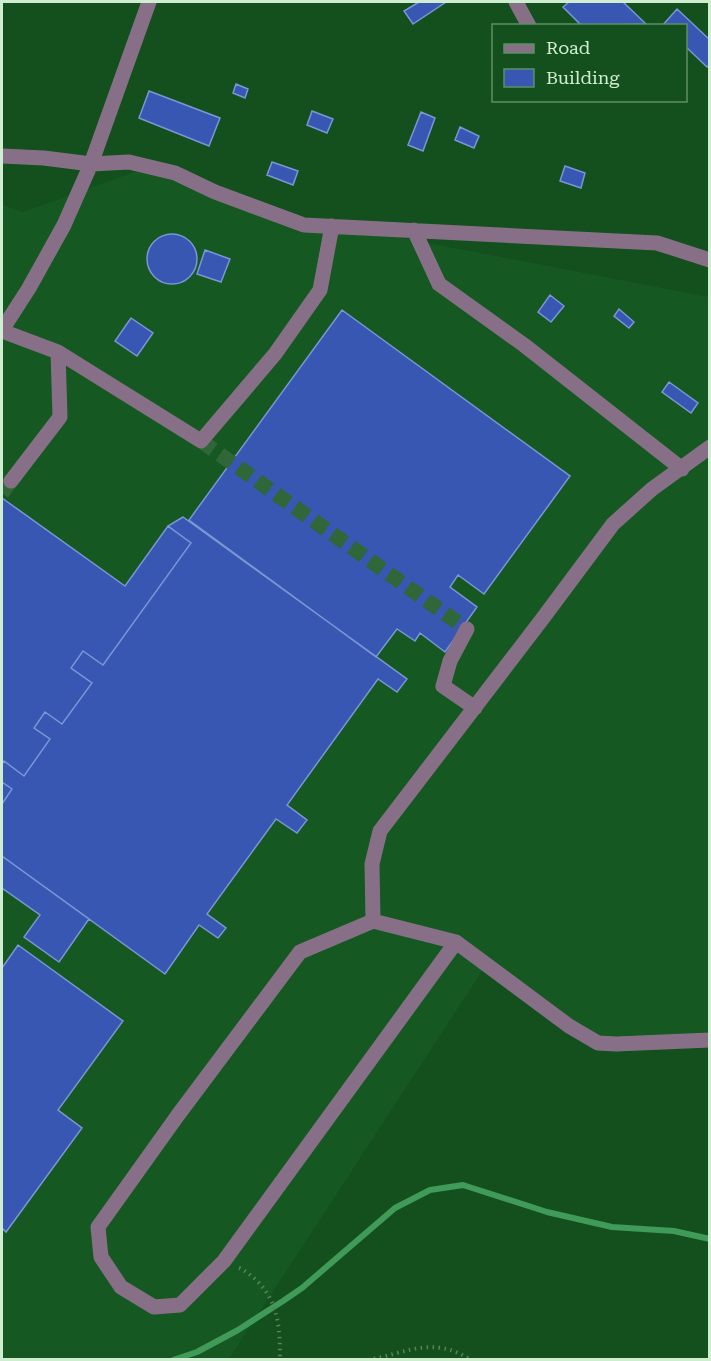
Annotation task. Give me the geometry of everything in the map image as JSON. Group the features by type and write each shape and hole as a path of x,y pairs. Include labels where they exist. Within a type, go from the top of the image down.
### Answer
{"street":[{"path":"149,2 91,164 64,225 2,331 58,352 201,441 275,354 320,290 332,226"},
{"path":"516,2 528,24"},
{"path":"2,156 91,164 129,162 175,173 215,192 304,225 657,243 710,261"},
{"path":"414,230 439,284 524,345 682,468"},
{"path":"11,480 60,417 58,352"},
{"path":"373,921 372,864 380,831 613,524 652,489 710,447"},
{"path":"467,629 450,661 443,686 475,708"},
{"path":"456,942 224,1261 180,1305 154,1307 121,1287 101,1257 98,1227 178,1115 300,952 373,921 456,942 569,1026 598,1042 616,1044 710,1040"}],"path":[{"path":"224,1261 244,1270 267,1293 276,1309 280,1333 280,1359"},
{"path":"368,1359 430,1346 456,1350 471,1359"}],"shaded area":[{"path":"148,167 263,211 709,297 709,1038 589,1039 486,965 229,1359 2,1360 2,205 23,212"}],"building":[{"path":"419,2 446,2 413,24 404,11"},
{"path":"569,2 623,2 646,24 580,24 563,7"},
{"path":"677,9 710,40 710,64 707,67 687,48 687,24 664,24"},
{"path":"236,84 248,89 245,98 233,93"},
{"path":"149,91 220,118 209,146 139,118"},
{"path":"312,111 333,119 327,133 307,125"},
{"path":"421,112 435,118 423,151 408,145"},
{"path":"460,127 479,136 474,148 455,140"},
{"path":"272,162 298,171 293,185 267,175"},
{"path":"565,166 585,173 581,188 560,181"},
{"path":"167,234 177,234 190,241 197,254 197,264 190,277 177,284 167,284 158,280 151,273 147,264 147,254 151,245 158,238"},
{"path":"205,250 230,259 221,282 197,274"},
{"path":"550,295 564,306 551,322 538,312"},
{"path":"619,309 634,322 629,328 614,316"},
{"path":"342,310 570,476 484,594 458,575 450,587 477,607 445,652 420,633 415,641 397,629 376,657 189,520"},
{"path":"131,318 153,333 137,356 115,341"},
{"path":"669,382 698,403 691,413 662,392"},
{"path":"2,498 125,586 168,526 191,543 103,665 83,651 71,668 92,683 62,724 45,712 34,728 50,739 24,776 4,761 2,764"},
{"path":"183,517 407,679 397,692 378,679 287,805 307,820 297,833 276,819 207,914 226,928 218,938 199,925 165,974 2,856 2,804 12,789 2,782 2,764 4,761 24,776 50,739 34,728 45,712 62,724 92,683 71,668 83,651 103,665 191,543 168,526"},
{"path":"2,782 12,789 2,804"},
{"path":"2,856 89,919 59,962 24,937 40,915 2,888"},
{"path":"18,945 123,1021 58,1110 82,1128 6,1232 2,1228 2,968"}],"waterway":[{"path":"173,1360 197,1352 238,1330 283,1301 302,1288 395,1208 430,1190 463,1185 547,1212 612,1227 674,1231 710,1239"}],"tunnel":[{"path":"201,441 467,629"},
{"path":"2,493 11,481"}]}
